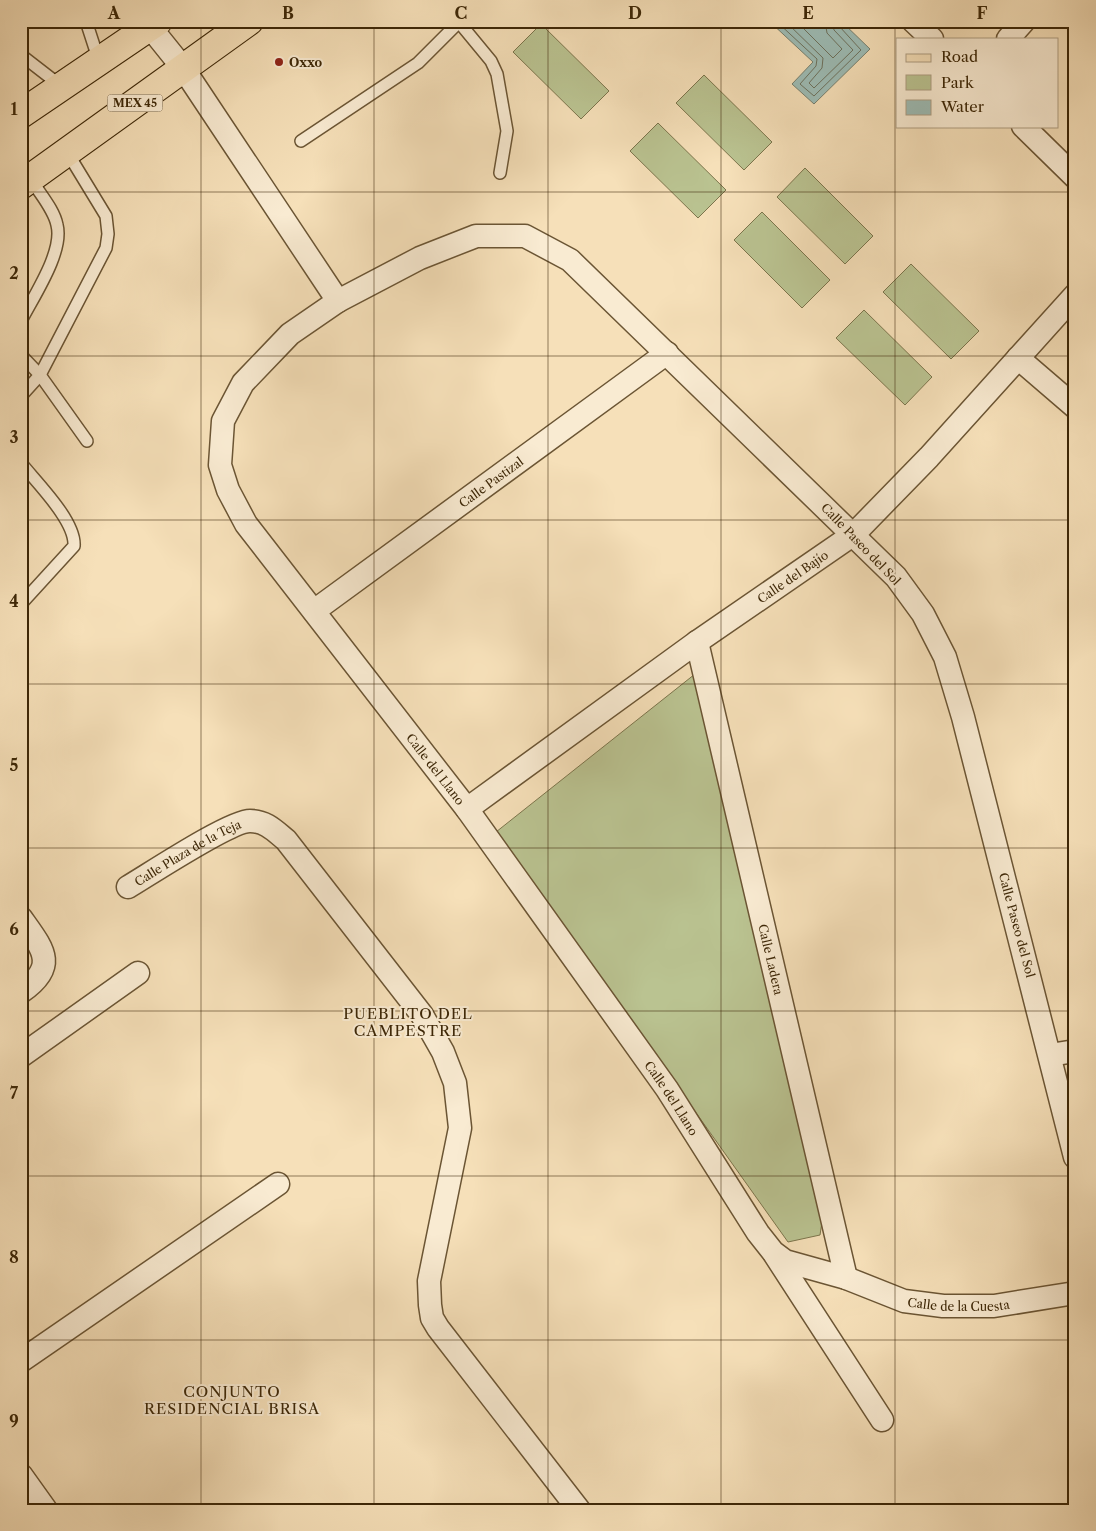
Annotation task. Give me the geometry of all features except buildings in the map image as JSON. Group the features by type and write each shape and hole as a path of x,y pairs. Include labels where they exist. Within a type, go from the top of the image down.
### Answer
{"main road":[{"name":"MEX 45","path":"26,182 249,21"},
{"path":"21,114 154,24"}],"street":[{"path":"913,21 931,38"},
{"path":"1009,38 1024,21"},
{"path":"154,24 338,301"},
{"path":"1025,128 1075,177"},
{"name":"Calle Paseo del Sol","path":"338,301 420,258 476,236 525,236 570,260 854,534 896,577 923,614 944,657 963,717 1075,1157"},
{"name":"Calle del Bajío","path":"467,809 697,642 854,534 929,457 1075,295"},
{"name":"Calle del Llano","path":"338,301 290,334 243,383 223,421 220,465 228,490 246,524 467,809 667,1089 758,1233 773,1252 882,1420"},
{"name":"Calle Pastizal","path":"314,611 667,353"},
{"path":"1018,358 1075,407"},
{"name":"Calle Ladera","path":"697,642 846,1278"},
{"name":"Calle Plaza de la Teja","path":"128,887 222,831 249,821 266,823 286,840 422,1015 443,1052 455,1083 460,1128 429,1281 432,1318 579,1510"},
{"path":"21,918 40,945 45,962 38,978 21,992"},
{"path":"21,1056 138,973"},
{"path":"1050,1055 1075,1051"},
{"path":"21,1361 278,1184"},
{"name":"Calle del Llano","path":"773,1252 785,1261 846,1278"},
{"name":"Calle de la Cuesta","path":"846,1278 904,1301 943,1306 994,1306 1075,1293"},
{"path":"21,1475 46,1510"}],"lane":[{"path":"86,21 99,61"},
{"path":"301,141 418,63 459,21 491,61 497,74 507,131 500,173"},
{"path":"21,55 61,86"},
{"path":"21,396 40,375 106,248 108,234 106,216 67,152"},
{"path":"21,321 55,253 58,240 57,225 26,182"},
{"path":"21,355 40,375 87,440"},
{"path":"21,463 60,512 75,538 74,546 21,604"}],"green space":[{"path":"541,24 609,91 581,119 513,52"},
{"path":"704,75 772,142 744,170 676,103"},
{"path":"658,123 726,190 698,218 630,151"},
{"path":"805,168 873,236 845,264 777,197"},
{"path":"762,212 830,280 802,308 734,240"},
{"path":"911,264 979,331 951,359 883,292"},
{"path":"864,310 932,377 905,405 836,338"},
{"path":"695,674 822,1222 820,1235 788,1242 496,832"}],"water":[{"path":"769,21 841,21 870,49 814,104 792,84 813,62"}],"place":[{"name":"Oxxo","path":"279,62"}],"district":[{"name":"PUEBLITO DEL CAMPESTRE","path":"408,1022"},
{"name":"CONJUNTO RESIDENCIAL BRISA","path":"232,1400"}]}
